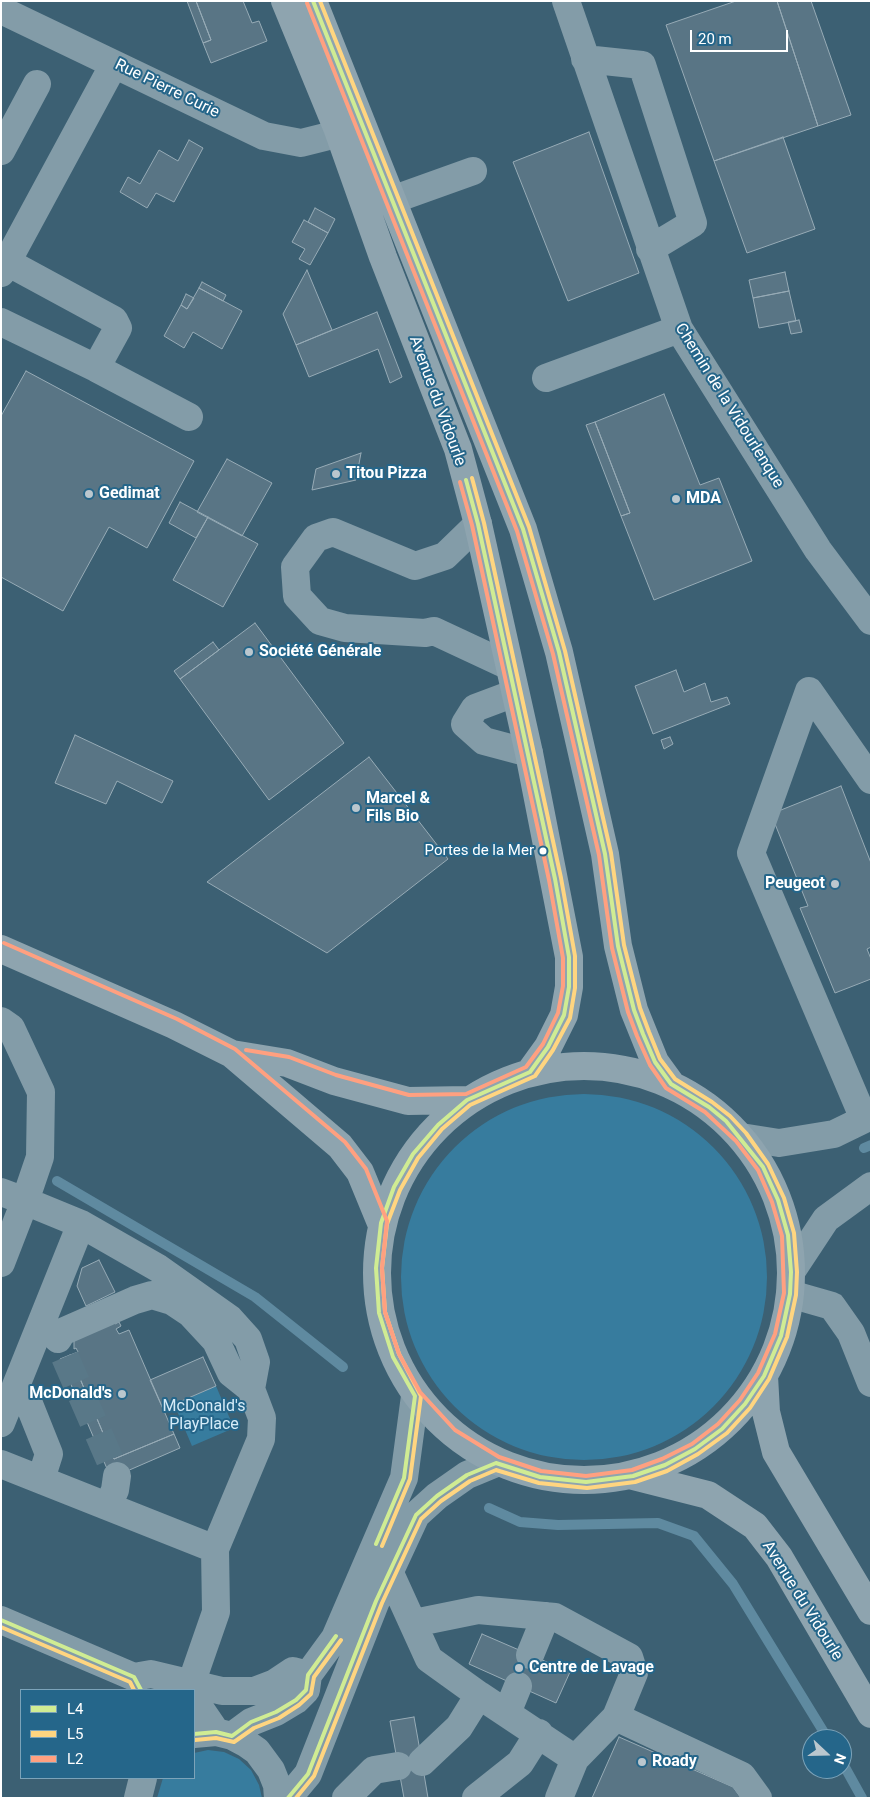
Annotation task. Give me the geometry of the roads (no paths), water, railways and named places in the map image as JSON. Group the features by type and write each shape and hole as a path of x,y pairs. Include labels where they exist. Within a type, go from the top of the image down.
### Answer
{"main road":[{"name":"Avenue du Vidourle","path":"285,1 338,130 383,257 458,449 478,524 529,753 569,957 569,986 564,1015 548,1047 530,1072"},
{"name":"Avenue du Vidourle","path":"313,1 526,538 561,661 605,854 618,946 634,1010 655,1062 671,1084"},
{"path":"1,949 157,1017 232,1054 340,1146 360,1172 381,1223"},
{"path":"232,1054 287,1063 334,1081 408,1101 468,1100"},
{"path":"566,1066 602,1066 638,1072 671,1084 709,1107 741,1137 763,1167 778,1200 788,1236 791,1283 781,1336 764,1376 740,1410 722,1429 695,1449 664,1465 632,1476 586,1482 540,1477 496,1463 451,1434 415,1396 393,1357 379,1314 376,1268 381,1223 394,1187 413,1154 438,1125 468,1100 530,1072 566,1066"},
{"path":"764,1376 766,1412 776,1452 871,1611"},
{"name":"Avenue du Vidourle","path":"632,1476 708,1495 755,1526 779,1557 871,1714"}],"street":[{"name":"Chemin de la Vidourlenque","path":"566,1 679,329 818,550 871,621"},
{"name":"Rue Pierre Curie","path":"1,10 264,136 301,143 325,137 338,130"},
{"path":"585,59 642,65 693,222 650,249"},
{"path":"96,368 118,328 114,320 4,268 114,64"},
{"path":"1,151 37,84"},
{"path":"392,200 473,171"},
{"path":"1,322 96,368 189,417"},
{"path":"546,378 679,329"},
{"path":"478,524 445,556 415,566 333,532 316,538 294,567 297,596 320,621 345,628 425,633 434,631 509,666"},
{"path":"741,1137 780,1143 834,1134 867,1118 751,853 809,691 871,780"},
{"path":"515,694 476,708 464,724 484,741 529,753"},
{"path":"1,1021 11,1028 41,1092 40,1157 13,1197 1,1263"},
{"path":"871,1186 826,1219 791,1283 832,1306 851,1332 871,1383"},
{"path":"13,1197 81,1224 158,1268 230,1319 248,1339 256,1362 251,1389"},
{"path":"54,1343 81,1224"},
{"path":"1,1620 138,1683 151,1674 193,1689 216,1612 215,1549 261,1439 262,1418 251,1389 231,1373 216,1341 190,1313 172,1301 152,1296 136,1300 62,1332 6,1410"},
{"path":"214,1734 276,1712 296,1700 306,1690 308,1675 335,1638 404,1478 415,1396"},
{"path":"6,1410 28,1404 49,1454 41,1479"},
{"path":"288,1798 308,1774 389,1571 416,1515 437,1496 467,1476 496,1463"},
{"path":"1,1464 215,1549"},
{"path":"108,1506 115,1490 118,1476"},
{"path":"389,1571 429,1659 479,1695 576,1759"},
{"path":"414,1623 478,1610 555,1616 629,1657 634,1673 616,1717 576,1759 559,1798"},
{"path":"530,1655 546,1616"},
{"path":"195,1689 254,1691 275,1683 292,1671 308,1675"},
{"path":"507,1713 518,1686"},
{"path":"195,1694 214,1734 257,1751 271,1770 277,1785 278,1798"},
{"path":"346,1798 374,1770 410,1764 459,1727 479,1695"},
{"path":"616,1717 742,1776 758,1798"},
{"path":"476,1798 520,1763 539,1733"},
{"path":"138,1798 143,1779"}],"waterway":[{"path":"864,1148 871,1145"},
{"path":"57,1181 255,1297 343,1367"},
{"path":"489,1508 520,1522 558,1525 658,1523 694,1536 733,1584 822,1729"},
{"path":"851,1779 862,1798"}],"tunnel":[{"path":"65,1357 117,1476"}],"place":[{"name":"Titou Pizza","path":"336,474"},
{"name":"Gedimat","path":"89,494"},
{"name":"MDA","path":"676,499"},
{"name":"Société Générale","path":"249,652"},
{"name":"Marcel & Fils Bio","path":"356,808"},
{"name":"Portes de la Mer","path":"543,851"},
{"name":"Peugeot","path":"835,884"},
{"name":"McDonald's","path":"122,1394"},
{"name":"Centre de Lavage","path":"519,1668"},
{"name":"Roady","path":"642,1762"}],"park label":[{"name":"McDonald's PlayPlace","path":"204,1416"}]}
